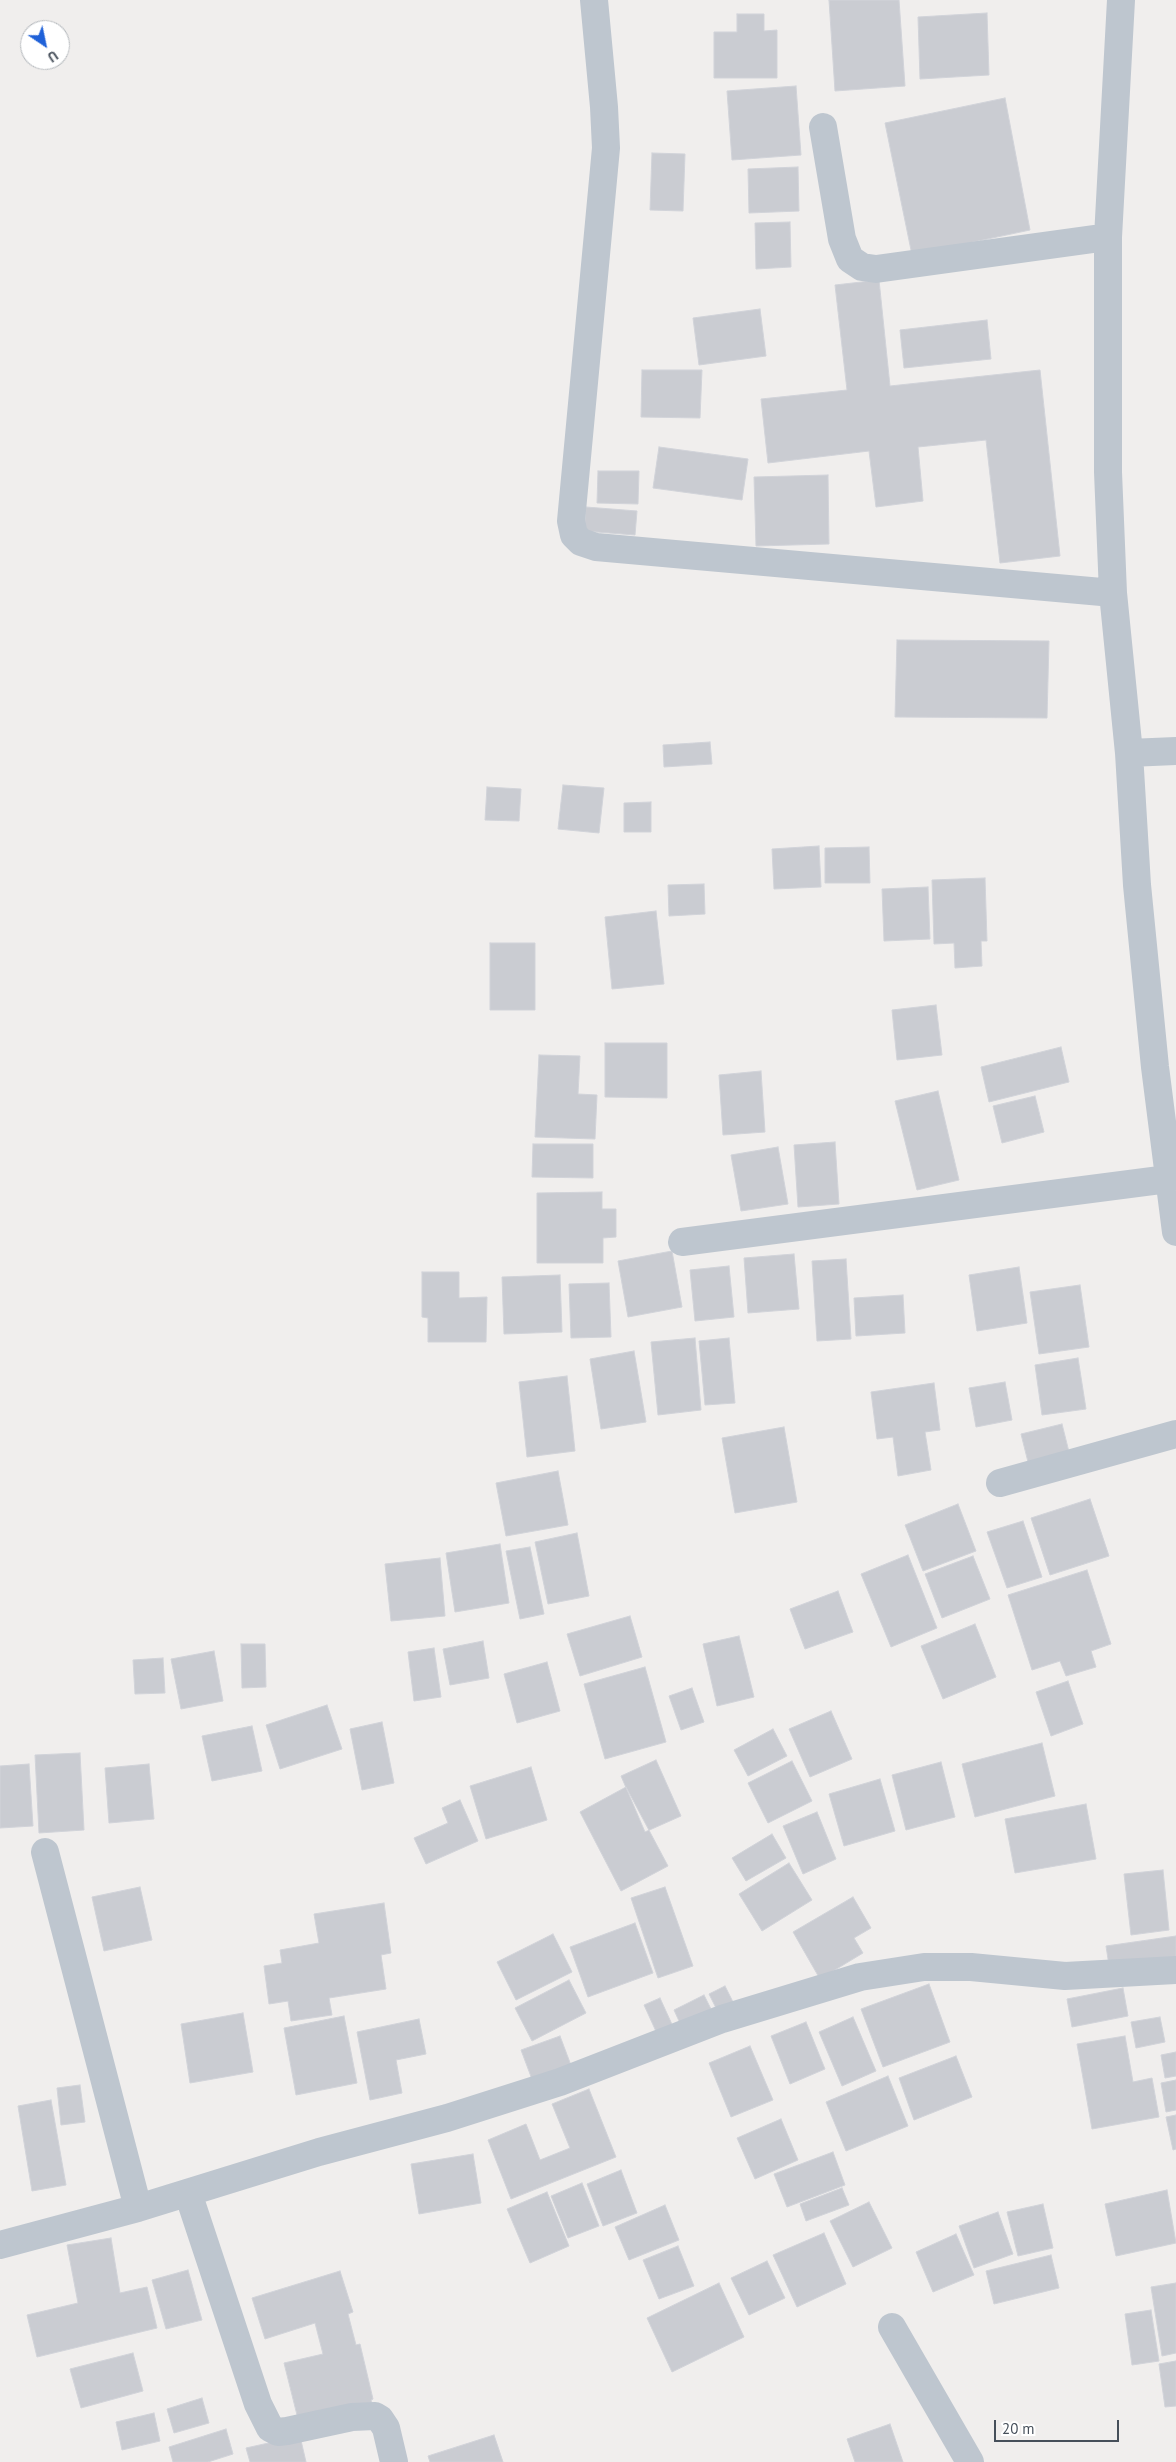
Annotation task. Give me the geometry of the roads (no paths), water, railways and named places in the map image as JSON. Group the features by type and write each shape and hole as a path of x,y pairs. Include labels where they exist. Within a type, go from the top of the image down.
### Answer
{"street":[{"path":"594,0 606,148 570,521 574,535 581,542 596,547 1112,594"},
{"path":"1121,0 1108,237 1108,472 1112,594 1129,753 1138,894 1168,1179 1176,1232"},
{"path":"823,127 842,239 850,259 862,267 876,269 1108,237"},
{"path":"1129,753 1176,751"},
{"path":"682,1242 1048,1194 1096,1190 1168,1179"},
{"path":"1000,1483 1176,1434"},
{"path":"45,1852 138,2208"},
{"path":"0,2245 138,2208 319,2152 466,2112 560,2082 722,2019 860,1977 924,1967 971,1967 1064,1976 1176,1970"},
{"path":"188,2193 258,2404 270,2428 278,2432 287,2431 352,2418 375,2416 380,2419 386,2428 394,2462"},
{"path":"892,2327 970,2462"}]}
